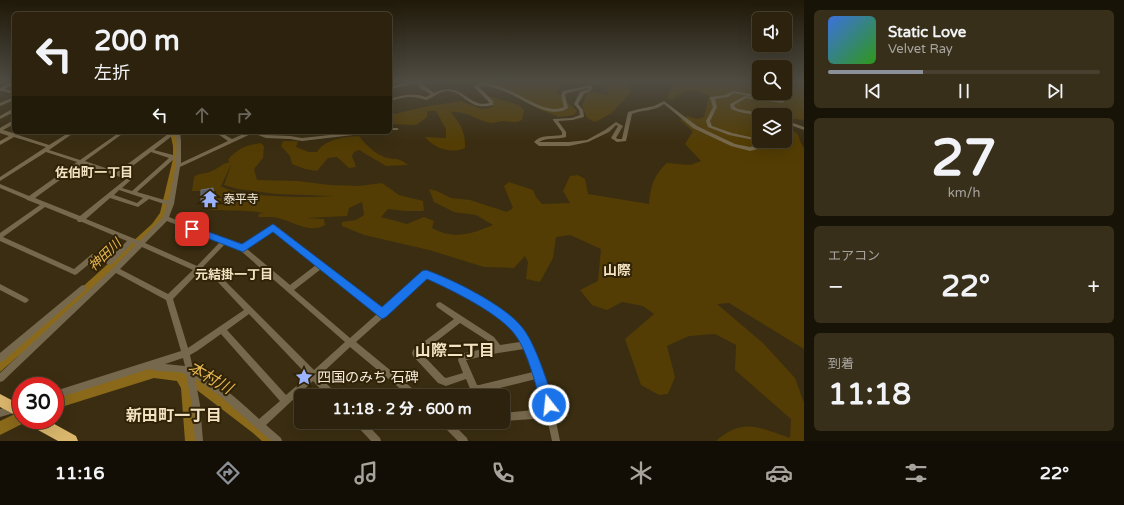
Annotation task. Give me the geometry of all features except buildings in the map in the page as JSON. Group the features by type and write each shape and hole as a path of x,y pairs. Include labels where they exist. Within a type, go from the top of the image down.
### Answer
{"highway":[{"path":"0,400 12,406"},
{"path":"50,429 71,441"}],"street":[{"path":"471,102 479,107 487,106 491,104 491,102"},
{"path":"528,102 535,105 559,111 566,108 565,102"},
{"path":"577,102 576,104 581,110 582,116 572,119 555,120 564,132 564,136 558,138 538,139 536,142 539,144 569,144 588,142 607,131 616,123 621,126 613,138 616,140 624,140 630,113 638,110 652,110 664,102 695,127 733,145 750,149 754,148"},
{"path":"713,102 714,106 708,121 710,127 731,134 752,138"},
{"path":"736,102 732,104 733,108 752,112"},
{"path":"0,118 12,111"},
{"path":"0,130 12,123"},
{"path":"792,124 804,129"},
{"path":"392,129 397,129"},
{"path":"0,130 12,133"},
{"path":"0,143 16,134 51,147"},
{"path":"0,179 70,134"},
{"path":"29,199 120,134"},
{"path":"118,174 149,150 175,134"},
{"path":"44,205 0,237 75,272 94,256 110,262 166,218 180,153 177,134"},
{"path":"220,134 232,142"},
{"path":"178,166 249,134"},
{"path":"257,134 265,138 295,138 302,140 353,134"},
{"path":"45,150 130,178 80,220"},
{"path":"133,193 172,158 171,156 149,150"},
{"path":"0,186 80,220 137,242 218,278 326,389"},
{"path":"118,188 168,204"},
{"path":"109,195 138,205 146,198"},
{"path":"166,218 224,242 230,242 243,249 407,389"},
{"path":"243,249 273,227 382,314"},
{"path":"0,378 115,270 137,242"},
{"path":"169,298 224,242"},
{"path":"290,289 321,265"},
{"path":"115,270 169,298 181,332 190,373 199,441"},
{"path":"259,425 426,274 448,284 502,315 518,330 539,374 547,397 556,441"},
{"path":"0,287 26,300"},
{"path":"0,358 83,288"},
{"path":"440,306 491,339 498,349"},
{"path":"64,392 185,353 249,310"},
{"path":"460,319 416,353 441,380 446,382 468,375"},
{"path":"221,329 285,400"},
{"path":"476,389 462,360 464,356 526,345"},
{"path":"149,365 151,368 179,368 190,373 221,392 278,441"},
{"path":"491,389 539,374"},
{"path":"0,413 12,411"},
{"path":"510,416 550,413"},
{"path":"366,429 377,441"},
{"path":"452,429 464,441"}],"shaded area":[{"path":"457,102 463,102 482,109 493,107 493,102 507,102 519,105 524,110 522,120 515,122 504,121 491,123 467,114 451,112 460,124 464,137 465,148 460,150 449,150 438,147 425,137 446,138 446,129 436,111 427,111 427,117 416,125 392,124 392,113 395,114 423,107"},
{"path":"527,102 567,102 577,111 574,115 559,117 539,109"},
{"path":"584,102 622,102 612,113 595,122 587,118 582,106"},
{"path":"708,102 804,102 804,120 792,119 792,108 752,108 752,148 792,148 792,130 797,134 804,148 804,349 729,303 717,304 763,343 795,378 804,403 804,441 716,441 735,429 743,427 761,428 790,438 791,419 735,370 736,345 715,334 689,336 667,346 675,377 668,394 659,395 641,385 625,339 654,314 643,306 622,302 607,310 592,305 580,290 598,281 601,249 570,235 556,237 553,258 540,282 526,279 528,262 525,256 514,268 484,267 429,250 364,235 342,226 342,222 356,220 364,215 362,202 349,208 347,216 306,218 324,219 325,225 308,228 276,217 259,217 258,215 261,213 267,214 259,212 201,208 217,204 216,191 192,191 194,177 196,175 207,173 230,162 228,160 231,156 242,148 261,143 264,146 263,158 254,169 257,180 298,181 330,185 358,186 382,183 399,195 423,201 424,211 388,209 381,217 407,224 424,217 434,221 432,228 440,232 455,235 470,233 493,225 476,215 454,212 434,202 429,189 451,198 470,200 507,212 513,208 504,186 509,182 533,190 536,197 542,204 570,203 563,191 570,176 578,175 585,179 588,194 649,204 650,192 656,177 667,163 690,165 701,161 685,144 693,131 680,120 687,116 698,119 704,117","holes":["232,163 224,185 238,189 276,194 332,196 307,197 258,195 242,193 221,186"]},
{"path":"359,136 379,155 400,160 408,165 386,166 359,150 354,152 352,156 356,167 349,168 337,157 328,158 317,171 305,169 292,164 290,156 281,146 283,141 298,141 296,147 309,152 317,152 330,141"},
{"path":"25,341 31,345 0,372 0,361"}],"waterway":[{"name":"神田川","path":"20,351 155,226 164,214 177,159 177,146 174,134"},
{"name":"本村川","path":"64,400 154,372 184,376 196,382 224,402 258,428 271,441"},
{"path":"181,376 187,387 192,441"},
{"name":"本村川","path":"0,428 12,422"}],"place":[{"name":"泰平寺","path":"210,199"},
{"name":"四国のみち 石碑","path":"304,377"}],"district":[{"name":"佐伯町一丁目","path":"94,173"},
{"name":"山際","path":"617,270"},
{"name":"元結掛一丁目","path":"234,275"},
{"name":"山際二丁目","path":"455,351"},
{"name":"新田町一丁目","path":"174,416"}],"route":[{"path":"192,229 224,242 230,242 243,249 273,227 334,274 382,314 426,274 439,279 502,315 518,330 534,360 549,405"}]}
